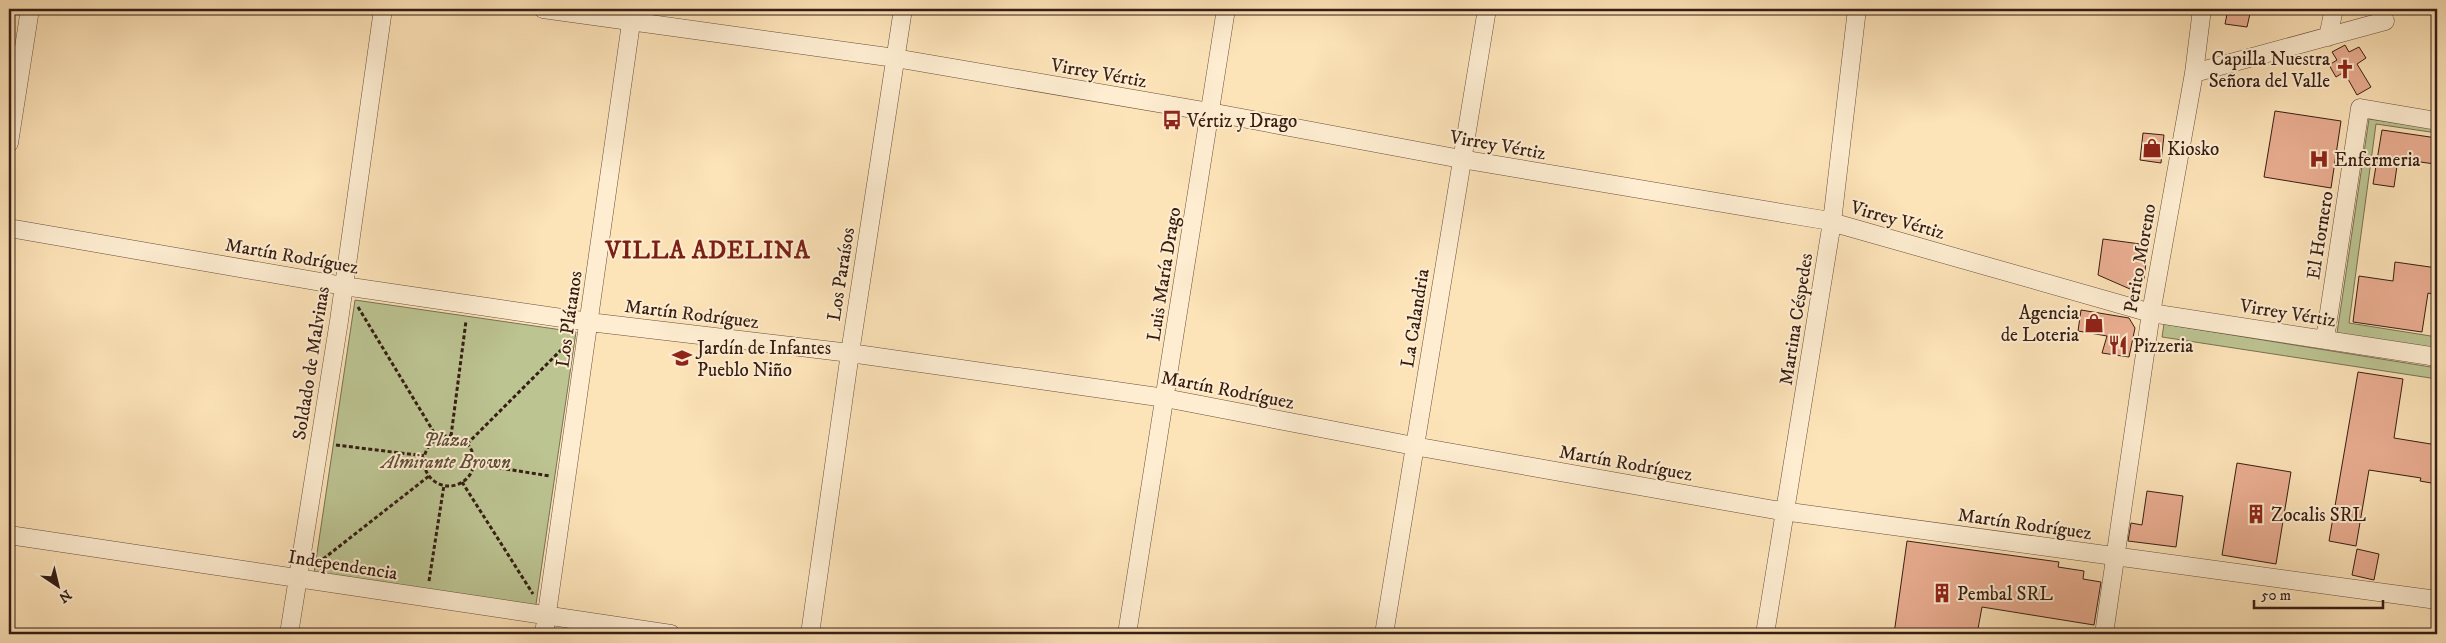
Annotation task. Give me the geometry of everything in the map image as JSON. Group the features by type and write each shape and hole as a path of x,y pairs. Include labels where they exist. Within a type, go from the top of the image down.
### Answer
{"street":[{"path":"9,143 30,9"},
{"name":"Soldado de Malvinas","path":"289,634 344,286 383,9"},
{"name":"Virrey Vértiz","path":"543,9 632,15 895,58 1210,112 1461,160 1832,222 2151,313 2325,338 2437,357"},
{"name":"Los Paraísos","path":"810,634 850,353 903,9"},
{"name":"Luis María Drago","path":"1127,634 1226,9"},
{"name":"La Calandria","path":"1384,634 1487,9"},
{"name":"Martina Céspedes","path":"1765,634 1832,222 1857,9"},
{"name":"Perito Moreno","path":"2104,634 2151,313 2194,73 2202,9"},
{"path":"2328,37 2334,9"},
{"name":"Los Plátanos","path":"544,634 632,15"},
{"path":"2194,73 2385,21"},
{"name":"El Hornero","path":"2325,338 2360,108 2437,121"},
{"name":"Martín Rodríguez","path":"9,228 344,286 589,322 850,353 1165,398 1414,446 1786,512 2437,600"},
{"name":"Independencia","path":"9,535 671,634"}],"path":[{"path":"344,286 438,439"},
{"path":"451,436 469,304"},
{"path":"467,444 589,322"},
{"path":"451,436 467,444 474,457 474,464 468,478 462,482 444,486 429,476 426,469 425,456 427,449 438,439 451,436"},
{"path":"318,443 425,456"},
{"path":"474,464 566,478"},
{"path":"298,578 429,476"},
{"path":"462,482 547,616"},
{"path":"427,598 444,486"}],"green space":[{"path":"2369,119 2437,129 2437,133 2376,124 2349,323 2437,337 2437,349 2337,333"},
{"name":"Plaza Almirante Brown","path":"355,300 576,332 535,611 313,580"},
{"path":"2164,324 2437,368 2437,379 2162,337"}],"building":[{"path":"2228,9 2251,9 2247,27 2225,24"},
{"name":"Capilla Nuestra Señora del Valle","path":"2345,45 2349,52 2359,47 2366,58 2357,64 2371,87 2357,95 2344,72 2336,77 2329,65 2337,60 2332,52"},
{"path":"2275,111 2341,121 2331,188 2264,177"},
{"path":"2382,130 2437,138 2435,164 2398,159 2394,187 2373,184"},
{"name":"Kiosko","path":"2143,133 2164,135 2161,163 2140,160"},
{"path":"2103,239 2148,245 2144,279 2130,289 2098,275"},
{"path":"2395,262 2437,268 2437,295 2428,293 2422,332 2353,322 2359,276 2393,281"},
{"path":"2081,310 2129,318 2135,328 2129,357 2102,353 2107,336 2078,331"},
{"path":"2358,372 2403,379 2394,438 2437,445 2437,484 2420,481 2421,478 2369,470 2356,546 2329,541"},
{"name":"Zocalis SRL","path":"2237,463 2291,472 2276,564 2222,555"},
{"path":"2147,491 2183,496 2176,547 2128,541 2131,523 2142,525"},
{"path":"1907,541 2059,562 2058,567 2084,571 2083,579 2101,582 2094,625 1982,607 1977,634 1894,634"},
{"path":"2357,549 2379,554 2374,580 2352,575"}],"place":[{"name":"Capilla Nuestra Señora del Valle","path":"2345,69"},
{"name":"Vértiz y Drago","path":"1172,120"},
{"name":"Kiosko","path":"2152,148"},
{"name":"Enfermeria","path":"2319,159"},
{"name":"Agencia de Loteria","path":"2094,323"},
{"name":"Pizzeria","path":"2118,345"},
{"name":"Jardín de Infantes Pueblo Niño","path":"682,358"},
{"name":"Zocalis SRL","path":"2256,514"},
{"name":"Pembal SRL","path":"1942,593"}],"district":[{"name":"VILLA ADELINA","path":"708,250"}]}
